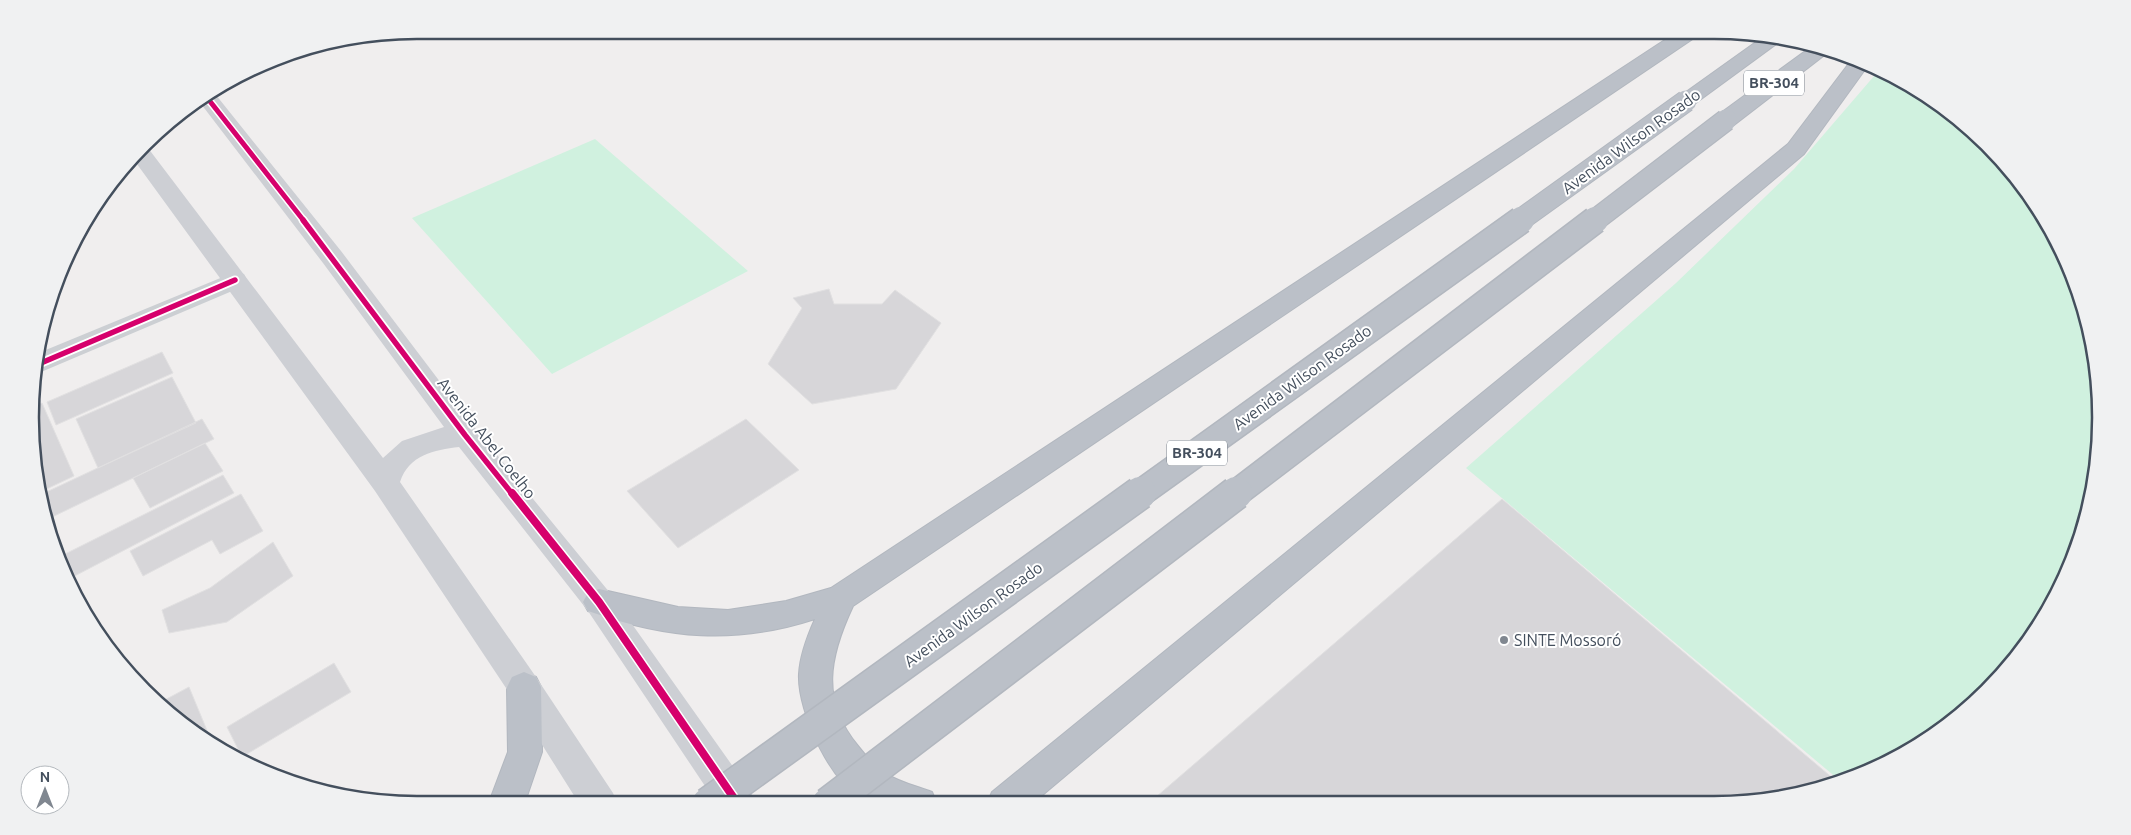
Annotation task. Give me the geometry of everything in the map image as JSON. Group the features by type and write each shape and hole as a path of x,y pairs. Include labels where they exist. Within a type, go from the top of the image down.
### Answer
{"highway":[{"path":"599,602 688,622 729,623 769,619 801,612 842,598 1680,39"},
{"name":"Avenida Wilson Rosado","path":"719,796 1767,43"},
{"name":"BR-304","path":"839,796 1815,53"},
{"path":"1015,796 1796,150 1856,67"},
{"path":"842,598 826,629 817,659 815,679 817,702 823,723 843,755 866,781 891,796"},
{"path":"509,796 525,752 524,687"}],"street":[{"name":"Avenida Abel Coelho","path":"210,101 332,258 465,435 599,602 732,796"},
{"path":"143,157 385,483 524,687 595,796"},
{"path":"43,362 235,280"},
{"path":"385,483 389,469 396,460 408,451 439,438 465,435"}],"green space":[{"path":"1875,75 1903,89 1944,117 1998,168 2014,187 2042,228 2063,273 2079,319 2089,368 2091,393 2092,418 2089,467 2079,516 2072,539 2053,585 2042,607 2028,628 1998,667 1944,718 1903,746 1835,776 1466,468 1676,283 1794,169"},
{"path":"595,139 748,271 552,374 412,218"}],"building":[{"path":"829,289 834,304 882,304 895,290 941,323 896,389 812,404 768,364 802,308 793,298"},
{"path":"162,352 173,373 56,425 47,402"},
{"path":"172,377 196,423 98,468 76,419"},
{"path":"42,403 74,476 46,489 40,442 40,404"},
{"path":"202,419 214,439 52,517 46,492"},
{"path":"746,419 799,470 678,548 627,491"},
{"path":"205,443 223,471 150,508 133,478"},
{"path":"223,475 234,493 74,576 65,554"},
{"path":"241,494 263,531 220,554 212,540 143,576 130,551"},
{"name":"SINTE Mossoró","path":"1502,499 1832,777 1787,789 1763,793 1714,796 1157,796"},
{"path":"273,542 293,576 227,622 169,633 162,610 210,588"},
{"path":"334,663 351,692 246,755 239,752 227,727"},
{"path":"189,687 208,733 187,718 165,700"}],"cycle path":[{"path":"210,101 332,257 465,435 599,602 732,796"},
{"path":"43,362 235,280"}],"place":[{"name":"SINTE Mossoró","path":"1504,640"}]}
